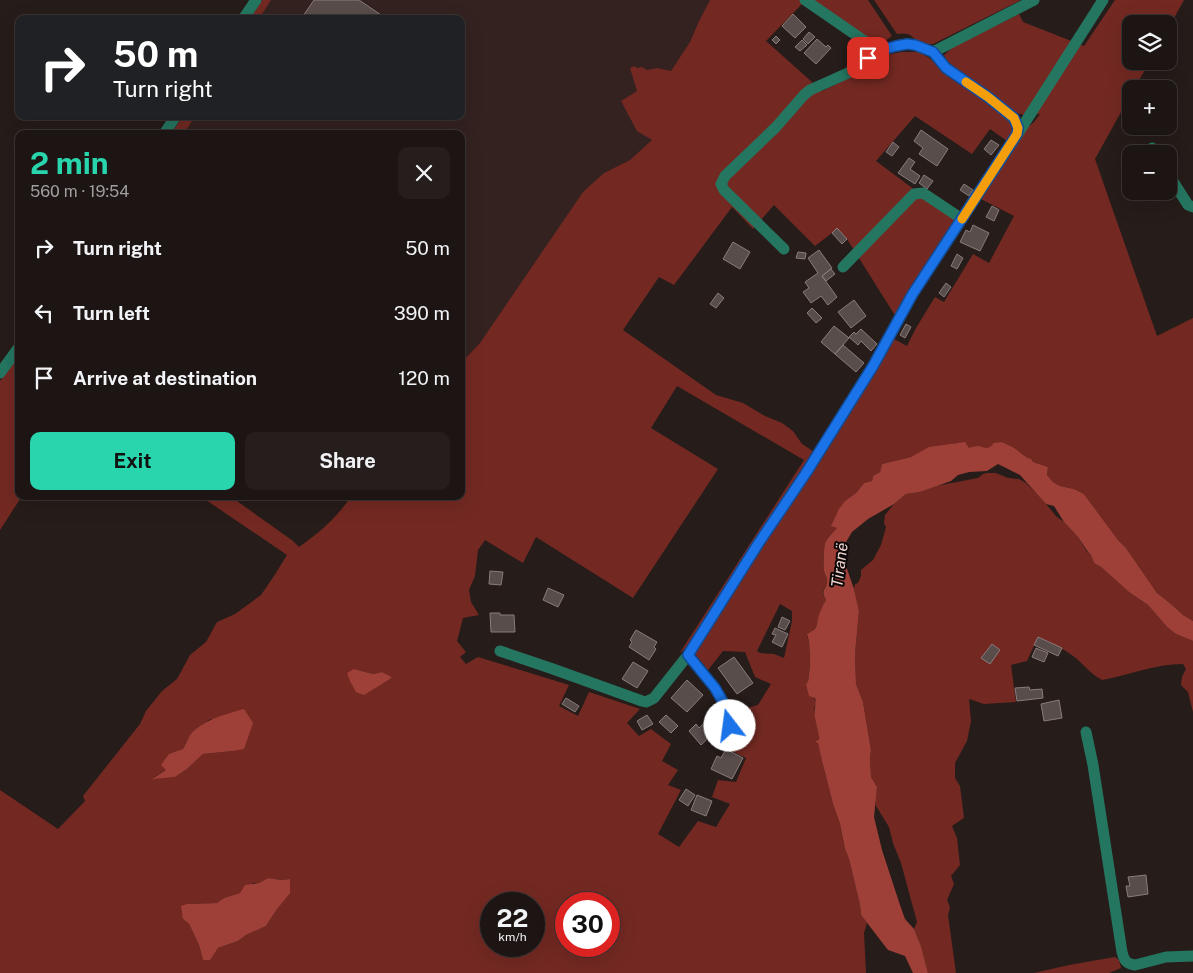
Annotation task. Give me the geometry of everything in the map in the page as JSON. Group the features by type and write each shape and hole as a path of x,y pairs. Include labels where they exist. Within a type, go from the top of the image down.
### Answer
{"street":[{"path":"246,15 256,0"},
{"path":"806,0 878,51"},
{"path":"933,52 1034,0"},
{"path":"500,652 646,702 654,698 688,655 811,464 873,366 912,295 1103,0"},
{"path":"784,249 724,190 722,184 725,176 776,127 810,90 848,73 878,51 907,44 933,52 946,68 988,97 1014,118 1018,128 1017,134"},
{"path":"1177,187 1188,204 1193,207"},
{"path":"844,267 914,194 923,193 962,219"},
{"path":"0,373 15,352"},
{"path":"688,655 715,688 727,709 730,726 721,744"},
{"path":"1086,732 1124,958 1130,965 1135,965 1166,956 1193,956"}],"shaded area":[{"path":"262,0 271,0 262,15 253,15"},
{"path":"271,0 710,0 690,42 671,71 657,68 647,70 642,67 637,91 621,101 653,140 630,160 604,173 480,343 465,359 465,130 186,130 193,120 465,120 465,15 262,15"},
{"path":"710,0 799,0 803,3 766,41 822,91 886,55 901,52 918,52 928,57 956,82 986,102 1011,123 1014,129 1007,141 990,129 972,154 915,116 876,161 955,220 896,317 847,239 837,229 815,246 774,205 753,229 732,207 674,285 659,277 623,330 716,395 743,403 765,416 782,423 793,431 802,444 816,453 689,645 679,654 804,460 677,386 651,428 718,469 633,598 536,537 523,563 485,540 478,550 475,576 469,590 471,602 479,615 463,618 457,641 466,652 460,657 466,664 478,657 569,685 559,706 578,716 589,692 640,709 627,723 639,736 651,729 671,744 662,761 678,770 668,785 681,790 658,834 679,847 698,821 716,827 730,804 712,797 718,780 736,782 746,758 726,748 733,730 732,712 758,705 771,684 755,677 745,652 723,651 708,670 695,654 694,649 894,339 907,346 935,297 944,302 973,254 989,263 1014,216 979,198 1027,128 1040,114 1024,115 1009,111 947,62 944,55 953,47 1019,14 1023,22 1084,46 1115,0 1184,0 1176,15 1122,15 1122,70 1145,70 1139,80 1122,80 1122,110 1095,159 1157,336 1193,318 1193,621 1157,593 1126,548 1084,494 1053,482 1047,475 1048,467 1033,462 1002,442 986,449 976,446 969,448 956,443 882,464 880,472 873,476 872,481 864,483 856,493 845,501 832,526 838,528 827,539 825,545 824,572 827,580 823,592 826,600 815,628 807,635 810,647 808,682 816,703 814,709 822,761 849,859 861,915 867,923 864,933 866,973 0,973 0,790 58,829 85,801 83,796 140,724 146,711 162,691 177,679 190,655 206,642 217,622 235,614 261,595 287,555 206,500 236,500 299,547 328,524 348,500 465,500 465,359 480,343 583,192 604,173 630,160 652,140 637,131 621,101 637,91 630,68 634,66 647,70 657,68 671,71 690,42","holes":["780,604 792,611 792,621 784,658 757,651","354,669 373,674 382,672 392,677 379,685","211,719 233,751 203,754 175,777 153,778 166,770 169,755 183,749 194,731","268,878 289,879 277,909 266,926 246,935 238,941 218,948 203,960 199,945 189,924 183,919 187,904 217,903 224,898 240,893 253,883 259,883"]},
{"path":"810,0 868,0 892,36 877,47"},
{"path":"874,0 1021,0 933,44 925,44 920,43 908,34 897,34"},
{"path":"180,120 193,120 186,130 174,130"},
{"path":"15,361 15,500 19,500 0,530 0,381"},
{"path":"987,473 996,473 1008,478 1019,479 1026,483 1078,537 1091,555 1094,563 1148,605 1167,627 1176,634 1193,641 1193,712 1188,692 1181,685 1186,669 1183,664 1152,668 1102,680 1068,652 1038,637 1027,661 1011,665 1016,702 984,704 969,699 971,721 967,741 955,763 955,778 960,786 964,818 952,826 957,838 960,865 951,876 954,884 947,900 950,907 948,915 956,973 928,973 921,946 914,929 917,922 901,863 889,827 876,806 877,787 871,777 871,750 863,702 856,684 855,654 859,611 854,589 861,576 861,570 873,560 881,545 886,527 884,523 885,515 894,504 906,494 978,478"},
{"path":"1115,957 1119,960 1121,968 1109,973 1034,973 1069,965"}],"water":[{"name":"Tiranë","path":"965,442 969,448 977,446 987,448 994,443 1002,442 1033,462 1048,467 1047,475 1053,482 1084,494 1126,548 1157,593 1193,621 1193,641 1176,634 1167,627 1148,605 1094,563 1091,555 1064,522 1054,506 1046,504 1020,475 998,464 987,471 958,475 951,481 920,492 906,494 852,532 843,547 846,566 859,611 855,654 856,684 863,702 871,750 871,777 877,787 874,817 882,850 900,905 905,919 914,929 921,946 928,973 913,973 905,956 888,950 861,915 840,824 833,804 818,743 815,742 819,739 819,734 815,715 815,698 809,696 806,684 808,682 810,658 807,634 815,628 826,600 823,592 827,581 824,569 825,543 837,528 831,526 845,501 856,493 864,483 872,481 873,476 880,472 882,464 911,457 929,447"},
{"path":"354,669 373,674 382,672 392,677 364,695 356,692 350,681 347,673"},
{"path":"244,709 253,723 244,749 203,754 175,777 152,779 166,770 161,765 169,754 183,749 190,736 201,725 212,719"},
{"path":"268,878 290,879 290,893 266,926 246,935 238,941 218,948 210,960 203,960 199,945 189,924 183,919 181,906 217,903 224,898 240,893 245,885 259,883"}],"building":[{"path":"314,0 359,0 381,15 304,15"},
{"path":"793,14 806,27 795,38 782,26"},
{"path":"809,32 815,37 808,44 803,39"},
{"path":"776,36 780,40 776,44 772,40"},
{"path":"817,39 826,47 828,45 831,48 816,64 804,53"},
{"path":"802,40 807,45 800,51 795,47"},
{"path":"921,130 948,149 937,166 919,154 923,148 914,141"},
{"path":"991,140 999,145 991,155 984,149"},
{"path":"893,142 899,147 892,156 886,152"},
{"path":"909,158 915,162 910,169 920,176 915,184 898,173"},
{"path":"924,175 933,181 927,189 919,183"},
{"path":"964,184 973,190 969,196 960,190"},
{"path":"992,206 999,210 994,221 986,217"},
{"path":"973,225 989,233 980,251 960,242 966,230 970,232"},
{"path":"837,228 847,239 842,244 832,233"},
{"path":"733,242 750,252 740,269 723,259"},
{"path":"819,250 832,268 822,276 837,297 828,305 821,296 811,303 803,292 809,288 805,282 818,273 808,258"},
{"path":"798,252 806,253 805,259 796,258"},
{"path":"957,254 963,258 957,269 951,266"},
{"path":"831,269 835,274 826,281 822,276"},
{"path":"946,283 951,287 944,297 939,293"},
{"path":"718,293 724,298 716,308 710,304"},
{"path":"854,300 866,316 851,328 838,312"},
{"path":"812,308 822,318 816,323 807,313"},
{"path":"906,324 911,327 905,338 900,335"},
{"path":"834,326 849,338 835,354 821,342"},
{"path":"861,329 877,344 871,351 861,341 858,345 849,337"},
{"path":"843,345 864,363 856,372 835,354"},
{"path":"490,571 503,572 501,585 489,584"},
{"path":"548,588 564,595 558,607 543,600"},
{"path":"490,613 514,615 515,632 491,632"},
{"path":"782,617 790,621 785,630 778,627"},
{"path":"775,628 788,634 782,647 772,642 776,635 772,634"},
{"path":"636,630 657,642 654,647 656,649 649,660 629,647 632,642 630,640"},
{"path":"1038,637 1062,648 1058,656 1034,645"},
{"path":"992,644 1000,650 990,664 981,658"},
{"path":"1036,648 1048,653 1044,662 1032,657"},
{"path":"734,657 753,683 737,694 718,668"},
{"path":"633,662 648,671 637,688 622,679"},
{"path":"687,680 703,695 687,712 671,698"},
{"path":"1029,687 1030,690 1042,689 1043,698 1017,701 1015,688"},
{"path":"566,698 579,706 575,712 562,704"},
{"path":"1059,700 1062,718 1044,721 1041,704"},
{"path":"647,715 653,724 642,730 637,721"},
{"path":"666,715 678,726 671,733 659,722"},
{"path":"705,722 715,732 701,745 689,731 696,724 699,728"},
{"path":"726,749 743,758 732,779 711,769 717,756 721,758"},
{"path":"686,789 695,795 688,806 679,800"},
{"path":"697,795 712,801 706,816 691,810"},
{"path":"1146,875 1148,894 1128,897 1126,886 1130,886 1128,877"}],"slow traffic":[{"path":"962,219 1017,134 1018,128 1014,118 966,82"}],"route":[{"path":"730,726 727,709 715,688 688,655 873,366 912,295 1017,134 1018,128 1014,118 988,97 946,68 933,52 907,44 878,51 868,58"}]}
